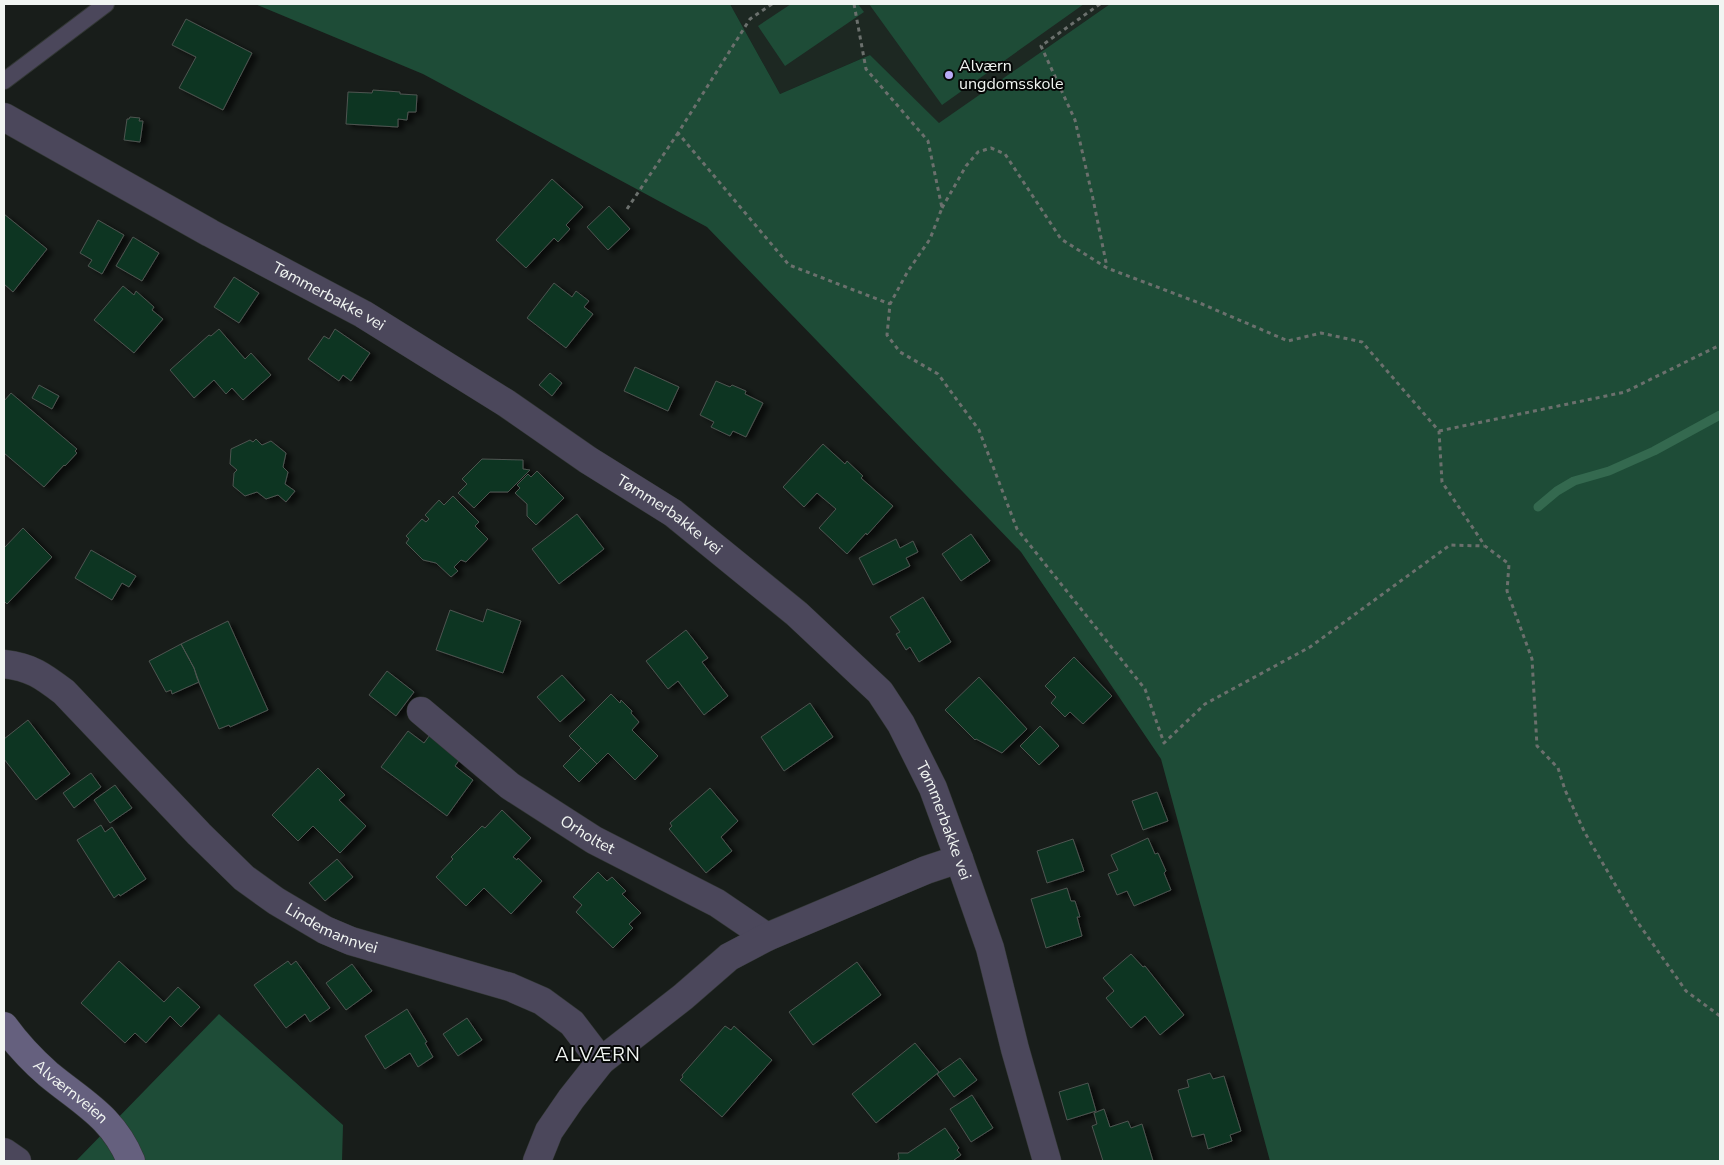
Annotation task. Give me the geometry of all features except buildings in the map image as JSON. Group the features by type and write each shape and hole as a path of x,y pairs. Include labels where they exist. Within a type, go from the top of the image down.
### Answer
{"main road":[{"name":"Alværnveien","path":"4,1026 22,1050 114,1128 132,1161"}],"street":[{"name":"Tømmerbakke vei","path":"4,117 210,233 363,314 506,403 588,460 673,513 797,614 880,692 901,724 933,788 960,859 990,948 1015,1049 1047,1161"},
{"name":"Lindemannvei","path":"4,664 28,668 43,676 64,692 199,834 244,878 276,901 325,930 351,941 382,952 510,987 542,1001 572,1023 601,1062"},
{"name":"Orholtet","path":"421,711 510,786 525,796 594,840 717,903 767,937"},
{"path":"537,1161 549,1132 570,1099 601,1062 683,997 729,957 767,937 926,870 960,859"},
{"path":"4,1152 18,1161"}],"lane":[{"path":"4,81 106,4"}],"path":[{"path":"627,209 678,133 750,19 772,4"},
{"path":"854,4 866,69 928,141 942,208"},
{"path":"1100,4 1041,46 1075,120 1107,268"},
{"path":"678,133 789,265 890,304"},
{"path":"1485,546 1450,546 1310,647 1205,704 1164,743 1145,689 1017,529 979,430 938,374 900,352 888,335 890,304 908,271 930,239 942,208 966,166 978,152 991,148 1004,154 1061,239 1107,268 1202,304 1288,341 1322,333 1362,342 1439,431 1442,482 1485,546 1509,564 1507,591 1532,659 1537,746 1558,768 1565,790 1585,833 1636,920 1686,991 1720,1016"},
{"path":"1439,431 1625,392 1720,345"}],"shaded area":[{"name":"Alværn ungdomsskole","path":"730,4 1110,4 939,124 870,55 780,94"}],"green space":[{"path":"255,4 730,4 780,94 870,55 939,123 1110,4 1720,4 1720,1161 1270,1161 1161,759 1021,552 707,227 423,74"},
{"path":"791,4 858,4 864,12 785,66 758,26"},
{"path":"869,4 1084,4 942,105"},
{"path":"219,1014 343,1125 342,1161 76,1161"}],"waterway":[{"path":"1538,507 1557,491 1574,481 1609,471 1654,451 1720,415"}],"place":[{"name":"Alværn ungdomsskole","path":"949,75"}],"district":[{"name":"ALVÆRN","path":"598,1055"}]}
